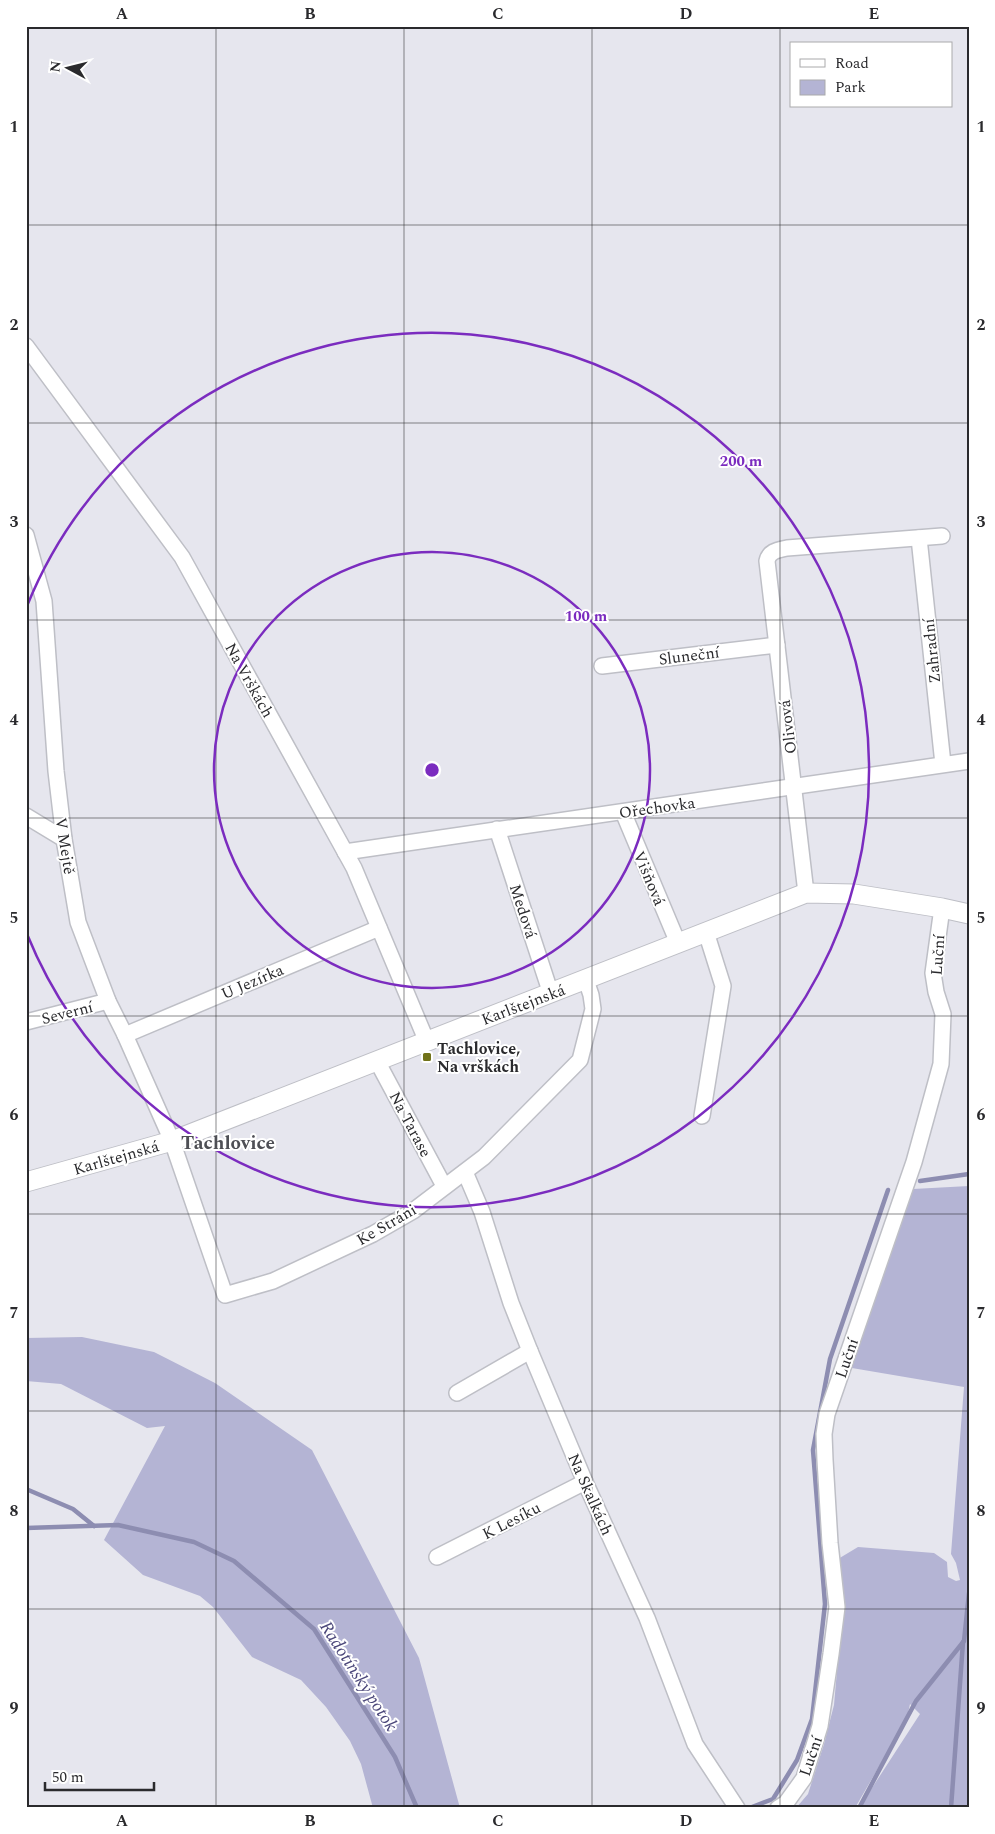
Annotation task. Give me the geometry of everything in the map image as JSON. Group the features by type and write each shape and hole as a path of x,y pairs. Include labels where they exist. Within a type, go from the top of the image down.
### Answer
{"main road":[{"name":"Karlštejnská","path":"26,1182 172,1142 806,894 854,894 969,914"}],"street":[{"name":"Na Vrškách","path":"26,346 182,557 354,868 427,1042"},
{"path":"26,370 31,368 44,370"},
{"name":"V Mejtě","path":"26,534 44,601 56,771 64,839 78,922 108,1001 126,1035 172,1142"},
{"path":"919,538 942,536"},
{"name":"Olivová","path":"806,894 767,562 768,556 774,551 788,548 919,538"},
{"name":"Zahradní","path":"919,538 943,764"},
{"name":"Sluneční","path":"602,666 777,645"},
{"name":"Ořechovka","path":"345,852 794,788 943,764 969,762"},
{"name":"Višňová","path":"623,812 678,944"},
{"path":"26,816 64,839"},
{"name":"Medová","path":"497,829 551,994"},
{"name":"Luční","path":"778,1808 786,1803 804,1778 820,1726 837,1607 830,1543 824,1434 826,1414 914,1162 941,1064 943,1014 936,992 933,973 942,908"},
{"name":"U Jezírka","path":"126,1035 379,928"},
{"path":"702,1116 723,986 706,932"},
{"name":"Ke Stráni","path":"172,1142 225,1295 273,1281 373,1234 412,1211 484,1157 580,1060 593,1009 586,980"},
{"name":"Severní","path":"26,1022 108,1001"},
{"name":"Na Tarase","path":"377,1061 444,1186"},
{"name":"Na Skalkách","path":"464,1172 482,1212 511,1303 530,1351 585,1482 647,1618 695,1744 737,1808"},
{"path":"456,1392 530,1351"},
{"name":"K Lesíku","path":"437,1557 585,1482"}],"green space":[{"path":"969,1186 969,1808 859,1808 920,1714 910,1704 907,1718 855,1808 796,1808 808,1794 834,1705 842,1613 838,1559 858,1547 934,1553 947,1562 948,1577 956,1581 960,1580 956,1563 951,1554 964,1387 846,1367 913,1189"},
{"path":"82,1337 154,1352 215,1383 312,1450 419,1658 460,1808 373,1808 361,1764 350,1741 326,1707 301,1680 252,1657 213,1607 200,1596 143,1575 104,1540 165,1426 147,1428 61,1384 26,1381 26,1338"}],"waterway":[{"path":"920,1181 969,1174"},
{"path":"752,1807 773,1799 797,1760 812,1719 825,1604 813,1450 830,1359 888,1190"},
{"path":"26,1489 73,1509 94,1526"},
{"name":"Radotínský potok","path":"26,1528 118,1525 194,1542 234,1561 314,1629 395,1757 417,1808"},
{"name":"Radotínský potok","path":"859,1808 916,1701 964,1641 969,1593"},
{"path":"951,1808 963,1642"}],"place":[{"name":"Tachlovice, Na vrškách","path":"427,1057"}],"district":[{"name":"Tachlovice","path":"228,1142"}]}
